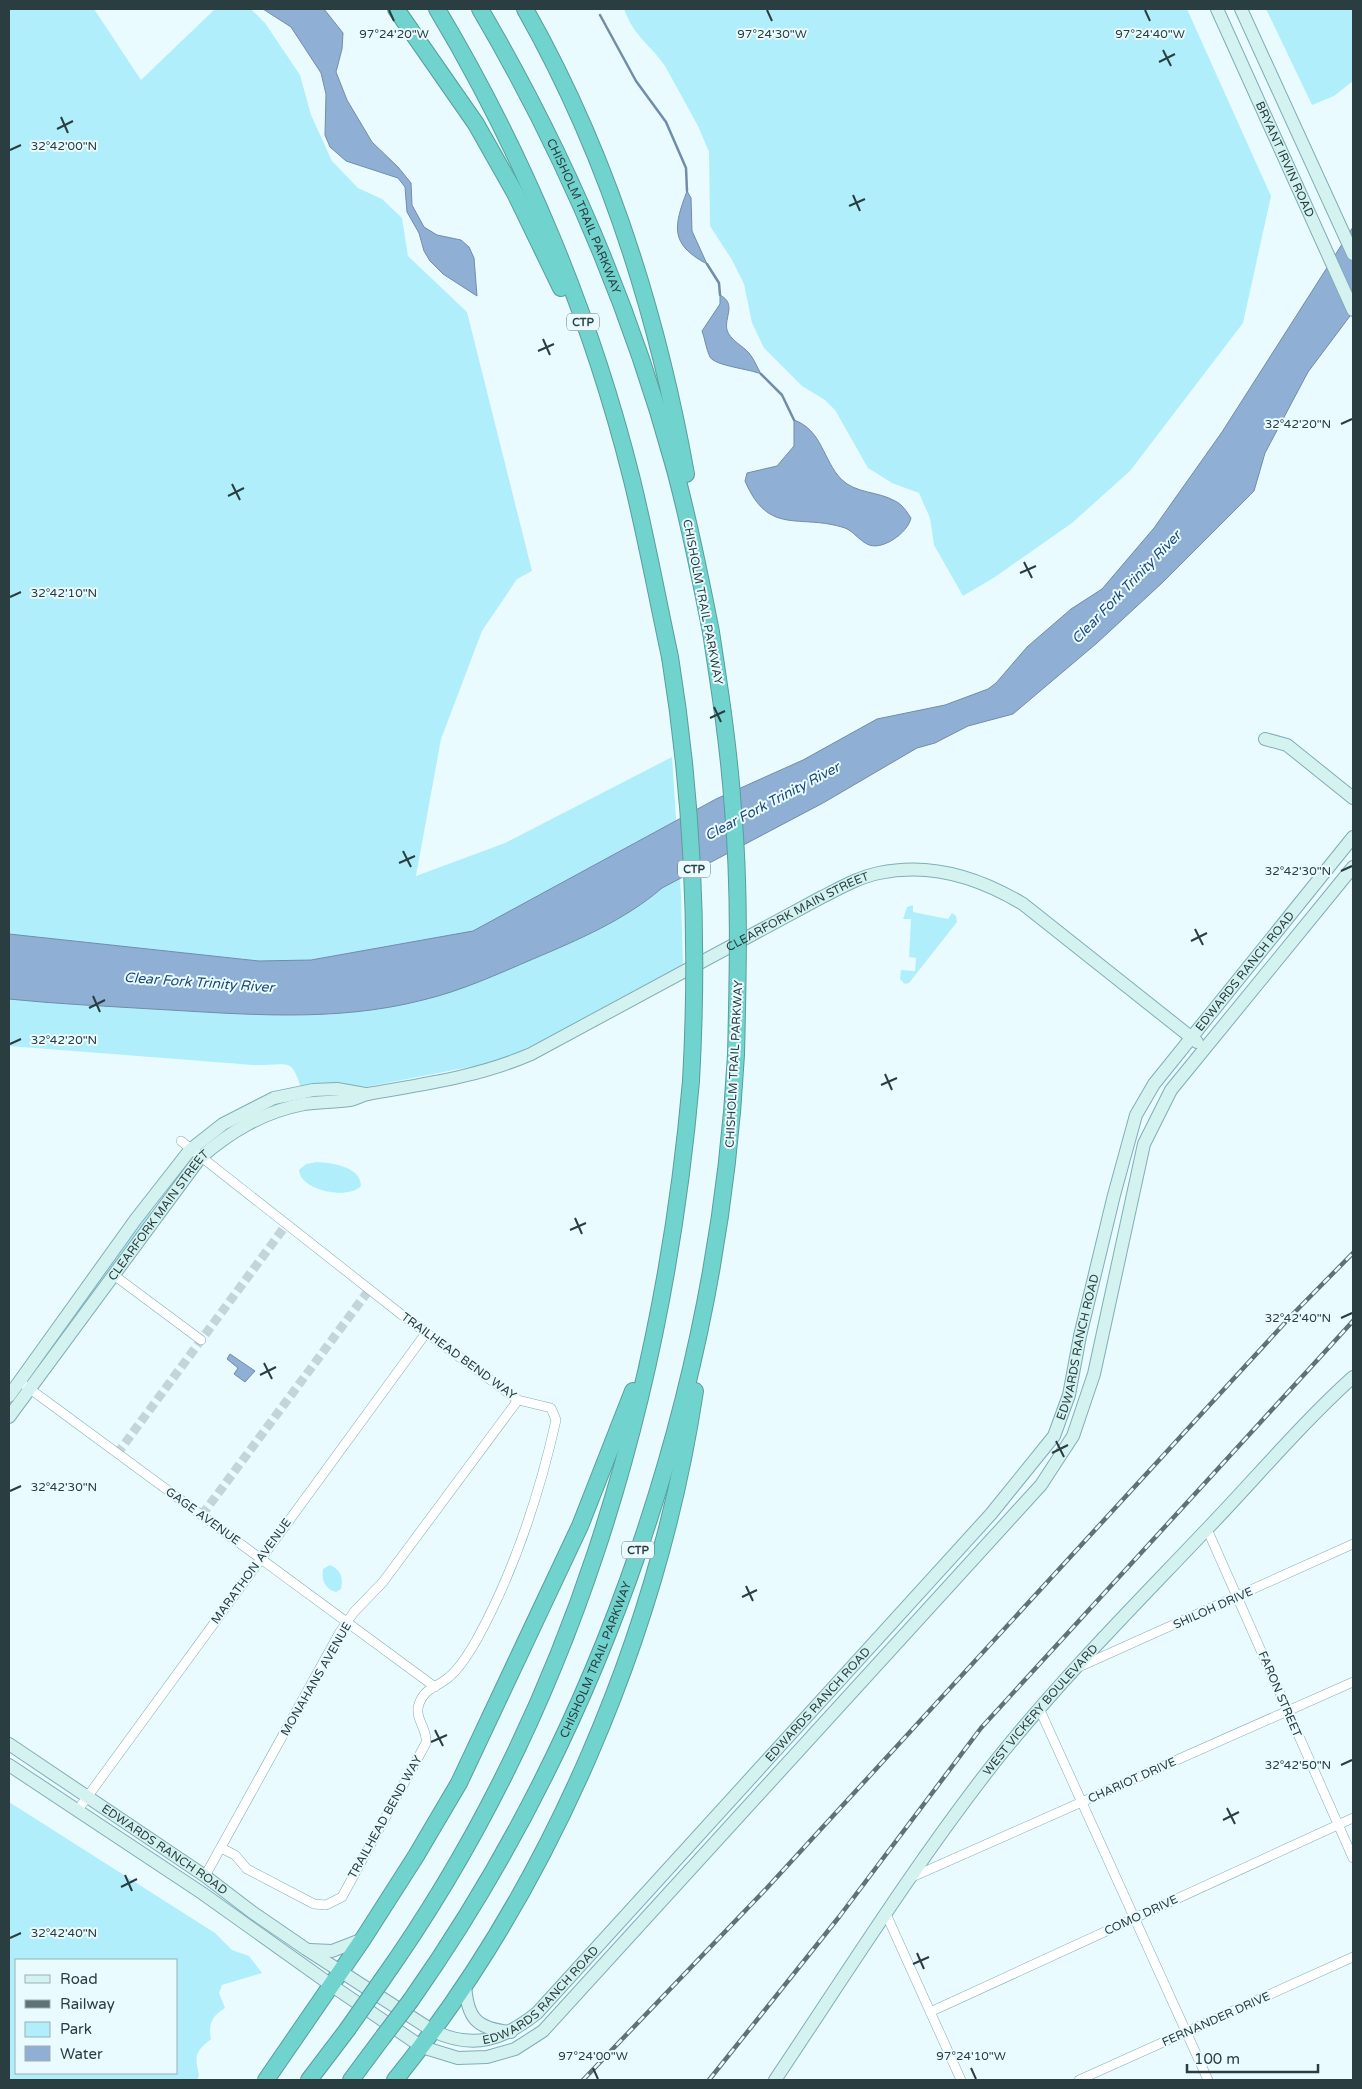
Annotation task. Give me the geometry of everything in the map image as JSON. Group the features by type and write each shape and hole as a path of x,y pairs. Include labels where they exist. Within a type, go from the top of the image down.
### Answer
{"highway":[{"path":"396,9 462,101 501,167 599,368"},
{"name":"CTP","path":"309,2080 405,1948 459,1858 539,1704 571,1623 606,1520 632,1432 658,1323 680,1189 691,1081 695,976 694,867 685,759 670,657 633,483 599,368 558,255 532,195 475,76 437,9"},
{"name":"CHISHOLM TRAIL PARKWAY","path":"351,2080 411,2000 450,1942 515,1832 562,1739 601,1648 634,1562 670,1448 716,1248 728,1164 736,1055 738,914 728,750 711,632 692,541 660,417 611,277 554,147 480,9"},
{"path":"526,9 552,57 584,125 642,288 672,403 686,474 692,541"},
{"path":"395,2080 433,2031 465,1984 519,1894 556,1823 595,1738 637,1628 656,1566 690,1426 716,1248"},
{"path":"266,2080 363,1939 416,1856 469,1764 594,1494 658,1323"}],"street":[{"name":"BRYANT IRVIN ROAD","path":"1217,9 1353,310"},
{"name":"BRYANT IRVIN ROAD","path":"1241,9 1353,254"},
{"path":"1266,739 1287,745 1353,798"},
{"name":"EDWARDS RANCH ROAD","path":"9,1744 205,1876 252,1912 306,1949 433,2031 445,2036 478,2041 498,2038 511,2032 537,2013 992,1514 1054,1436 1069,1395 1082,1327 1118,1178 1136,1115 1154,1084 1353,837"},
{"name":"EDWARDS RANCH ROAD","path":"9,1765 202,1893 330,1985 422,2046 458,2058 487,2057 514,2049 543,2031 641,1921 1030,1498 1073,1436 1094,1374 1144,1144 1171,1090 1353,867"},
{"name":"CLEARFORK MAIN STREET","path":"9,1418 24,1385 136,1220 190,1150 223,1124 274,1098 313,1090 337,1089 366,1094 411,1088 499,1068 531,1054 850,883 878,873 901,870 928,870 963,877 996,888 1030,910 1204,1049"},
{"path":"1299,931 1299,919 1316,882"},
{"name":"CLEARFORK MAIN STREET","path":"9,1396 24,1385 115,1276 190,1150"},
{"name":"TRAILHEAD BEND WAY","path":"190,1150 426,1333 518,1400 547,1406 555,1413 556,1420 543,1475 506,1578 476,1641 452,1676 424,1693 418,1708 419,1719 426,1734 426,1743 342,1897 326,1905 314,1904 247,1869 234,1855 221,1848"},
{"path":"1118,1178 1136,1181"},
{"path":"115,1276 201,1340"},
{"name":"MARATHON AVENUE","path":"77,1811 426,1333"},
{"name":"WEST VICKERY BOULEVARD","path":"775,2080 910,1878 960,1808 1040,1708 1072,1670 1259,1472 1353,1377"},
{"name":"GAGE AVENUE","path":"24,1385 262,1558 435,1687"},
{"name":"MONAHANS AVENUE","path":"205,1876 347,1622 383,1582 518,1400"},
{"path":"1015,1485 1030,1498"},
{"name":"FARON STREET","path":"1207,1529 1239,1596 1287,1712 1353,1858"},
{"name":"SHILOH DRIVE","path":"1072,1670 1353,1544"},
{"name":"CHARIOT DRIVE","path":"910,1878 1353,1682"},
{"path":"1040,1708 1208,2080"},
{"name":"COMO DRIVE","path":"930,2012 1353,1818"},
{"path":"159,1864 190,1879 197,1880 205,1876"},
{"path":"202,1893 210,1892 228,1903 252,1912"},
{"path":"886,1914 961,2080"},
{"path":"306,1949 332,1951 363,1939"},
{"name":"FERNANDER DRIVE","path":"1079,2080 1353,1957"},
{"path":"465,1984 466,2006 474,2019 483,2026 511,2032"}],"green space":[{"path":"9,9 94,9 141,80 215,9 251,9 265,23 300,75 311,115 332,161 358,188 382,199 402,218 408,256 467,312 532,571 517,579 482,631 441,739 416,876 505,843 672,757 681,895 683,965 511,1056 490,1063 366,1087 332,1085 301,1088 295,1072 285,1064 247,1065 9,1046"},
{"path":"624,9 1187,9 1271,196 1243,323 1130,471 1072,523 995,577 963,596 934,545 930,518 919,493 892,483 868,468 835,410 825,400 802,386 764,348 752,323 744,284 732,260 710,226 709,152 698,126 665,66 637,34"},
{"path":"1266,9 1353,9 1353,81 1334,96 1312,105"},
{"path":"913,905 913,912 948,919 952,913 956,916 957,922 909,983 905,984 900,979 901,970 915,971 916,958 909,957 911,919 903,919 907,907"},
{"path":"317,1162 330,1163 351,1170 360,1179 361,1186 355,1190 336,1193 316,1188 301,1177 299,1170 306,1164"},
{"path":"148,1210 151,1212 129,1250 68,1327 84,1300"},
{"path":"330,1565 339,1571 341,1578 341,1589 336,1592 329,1589 323,1580 323,1569"},
{"path":"9,1802 215,1933 232,1950 249,1956 262,1973 222,1985 219,1993 225,2008 214,2017 210,2029 211,2039 201,2048 197,2055 199,2076 197,2080 9,2080"}],"water":[{"path":"263,9 324,9 343,33 342,49 336,72 347,100 372,142 398,167 411,183 412,205 424,227 437,235 461,240 469,247 474,258 477,296 443,274 430,261 424,251 419,233 407,212 405,187 398,178 346,161 330,147 325,135 326,94 321,73 291,27"},
{"path":"687,191 691,198 692,231 707,264 686,249 678,233 679,214"},
{"name":"Clear Fork Trinity River","path":"1353,227 1353,312 1308,372 1265,453 1254,491 1162,583 1097,643 1013,714 968,726 935,743 917,748 823,803 662,888 617,920 493,976 423,1000 356,1012 288,1015 63,1004 9,999 9,934 259,961 311,960 473,931 716,799 803,760 877,719 945,705 988,689 996,683 1027,647 1071,609 1102,589 1154,528 1222,432"},
{"path":"720,295 728,302 727,330 729,334 749,353 761,374 719,363 710,357 702,331 720,304"},
{"path":"794,420 811,431 835,471 847,484 898,502 911,518 905,530 893,540 873,546 867,544 845,528 828,524 787,520 775,517 764,510 754,498 745,481 747,473 777,466 794,446"},
{"path":"230,1354 255,1371 245,1382 234,1374 238,1368 227,1359"}],"waterway":[{"path":"600,15 636,81 666,122 686,168 687,191"},
{"path":"707,264 719,283 720,295"},
{"path":"761,374 782,395 794,420"}],"tunnel":[{"path":"117,1454 286,1225"},
{"path":"202,1515 369,1290"}],"railway":[{"path":"583,2080 766,1889 1292,1315 1353,1253"},
{"path":"709,2080 839,1917 981,1728 1353,1321"}]}
